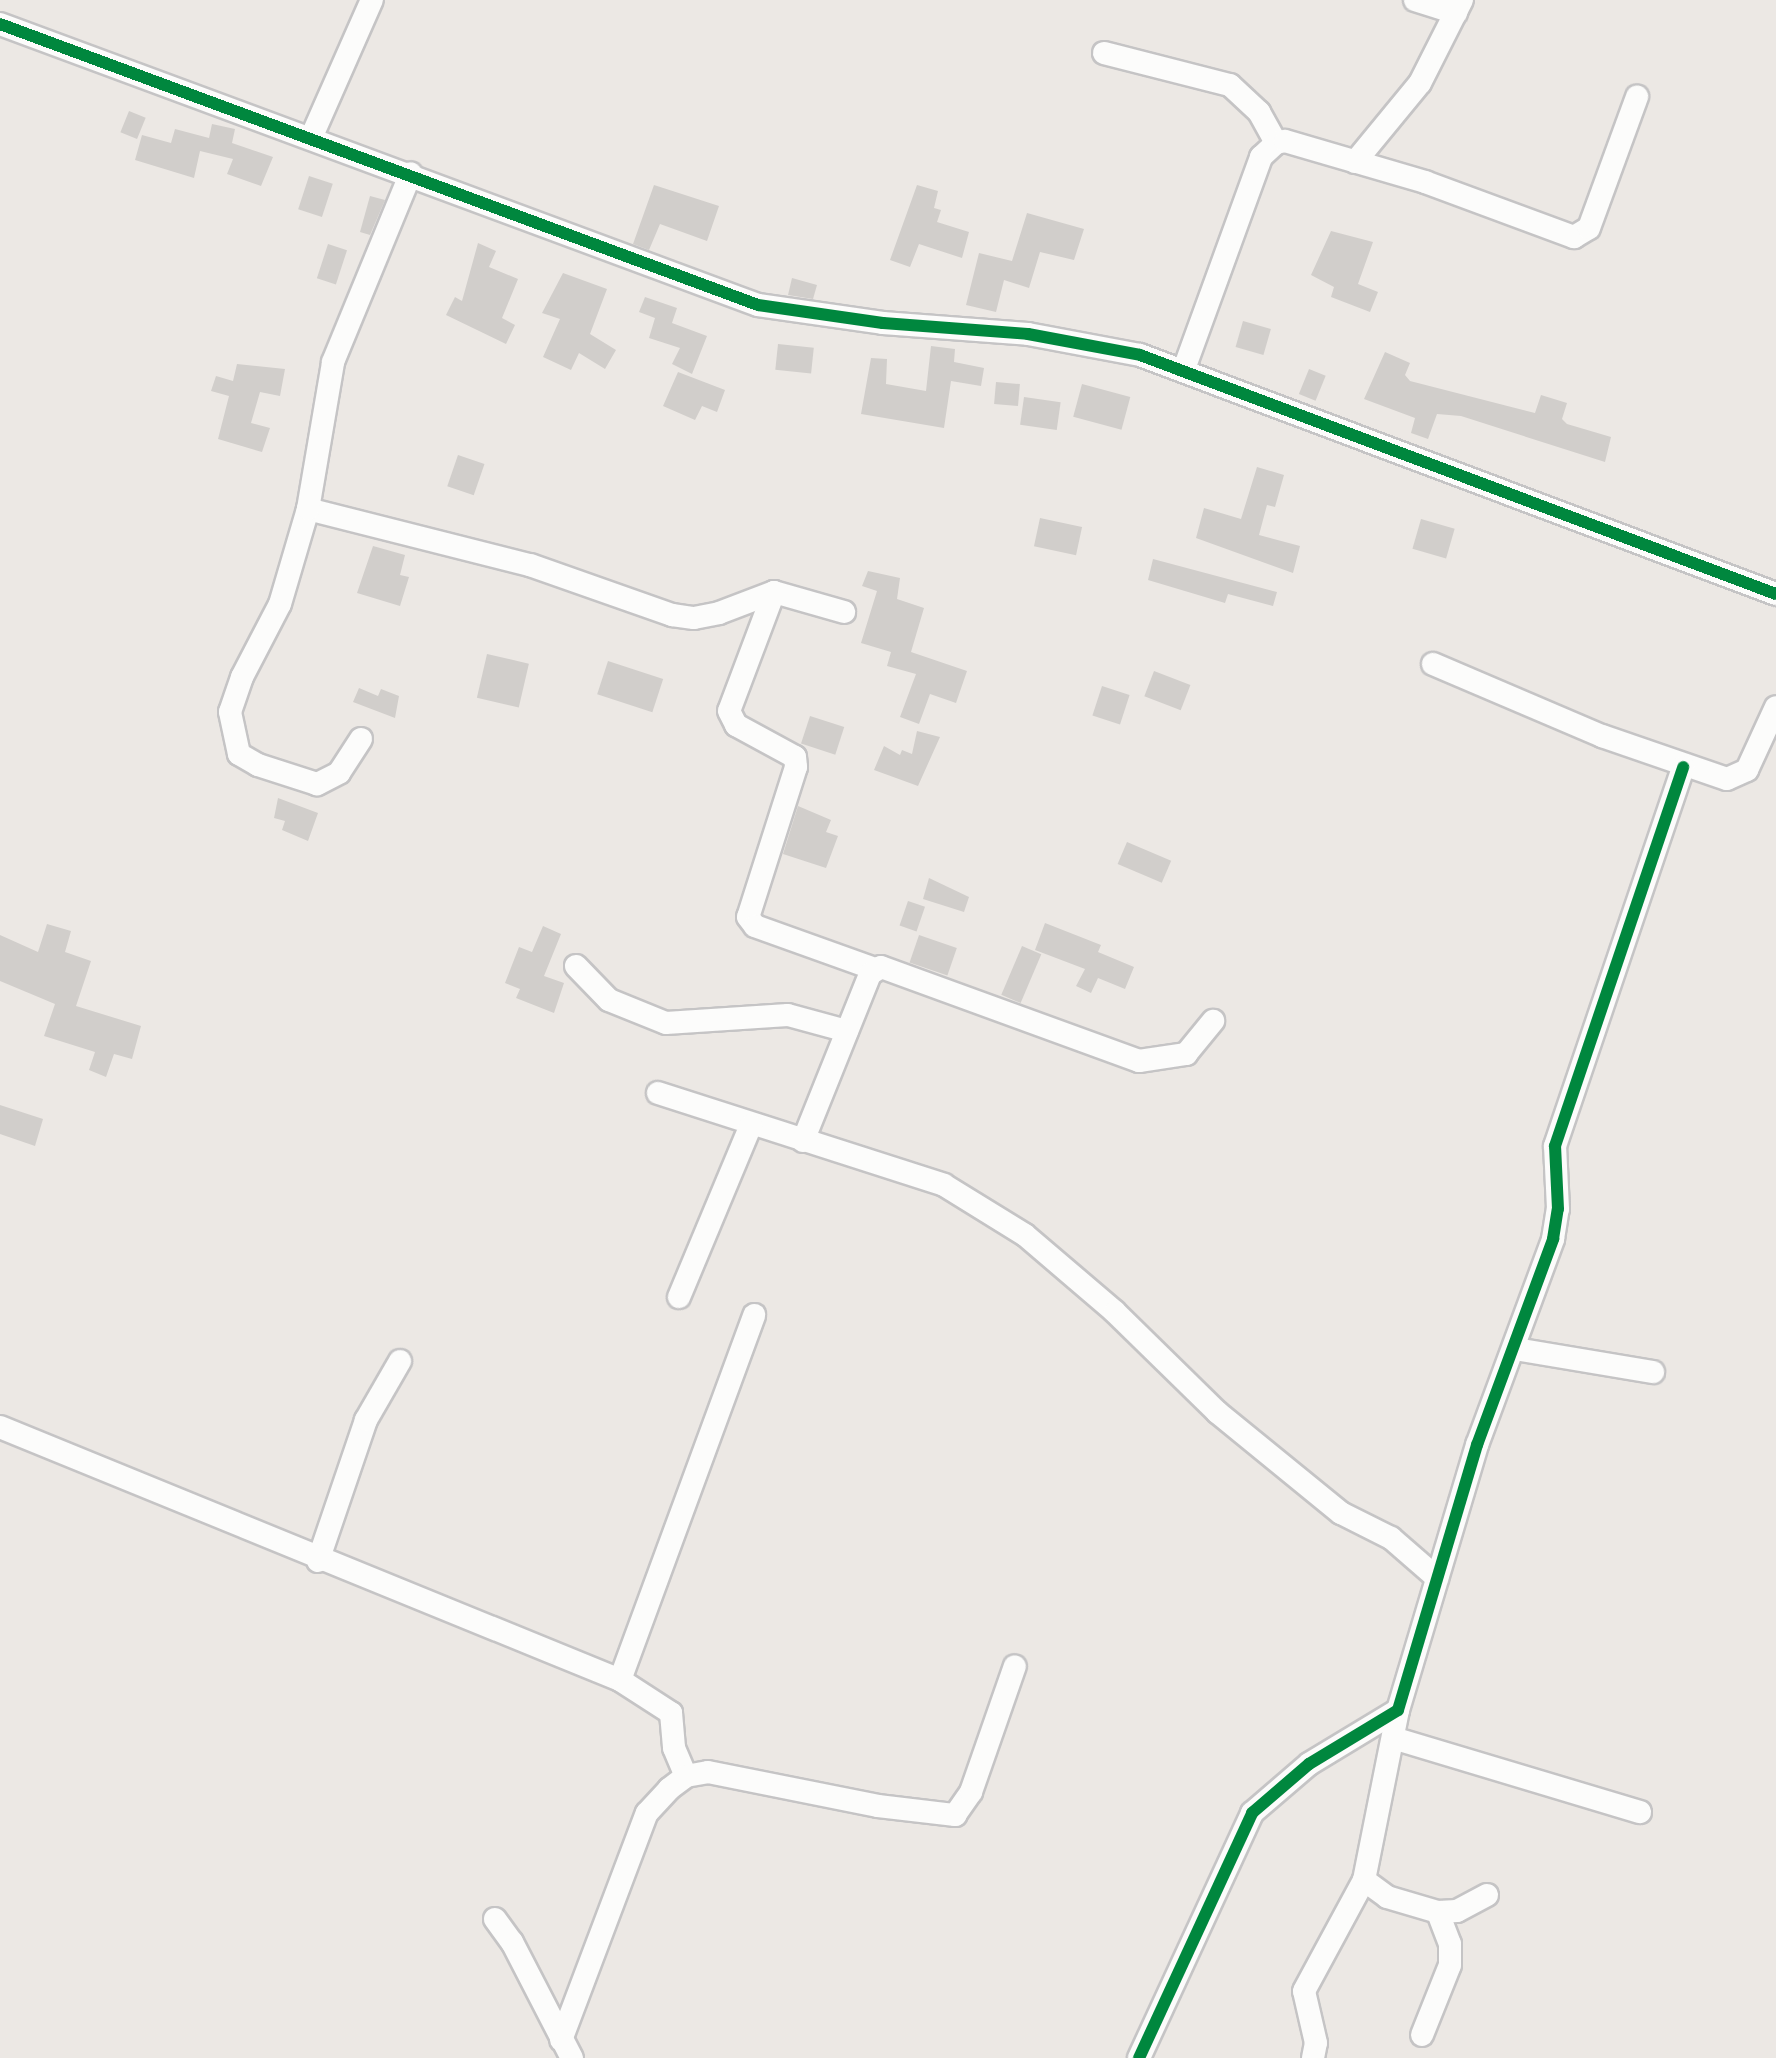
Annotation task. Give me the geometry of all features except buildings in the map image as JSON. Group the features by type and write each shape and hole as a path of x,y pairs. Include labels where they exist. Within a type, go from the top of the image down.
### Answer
{"street":[{"path":"311,138 372,0"},
{"path":"1355,162 1420,83 1459,6 1415,0"},
{"path":"0,24 411,173 775,310 1028,334 1184,369 1482,487 1776,594"},
{"path":"1104,53 1230,85 1259,112 1276,143"},
{"path":"1184,369 1261,157 1276,143 1285,141 1355,162 1574,237 1589,228 1637,97"},
{"path":"361,739 339,773 317,784 258,765 239,754 231,733 230,712 242,677 280,604 308,509 333,362 411,173"},
{"path":"308,509 530,565 672,615 694,618 719,613 774,592 844,612"},
{"path":"774,592 729,711 736,725 795,757 796,767 748,917 755,926 875,969 886,966 1139,1061 1186,1054 1213,1021"},
{"path":"1433,664 1683,767 1737,777 1747,770 1776,707"},
{"path":"1313,2058 1316,2043 1304,1991 1364,1880 1398,1710 1477,1445 1515,1349 1557,1223 1555,1146 1683,767"},
{"path":"576,966 609,1000 666,1023 788,1015 847,1031"},
{"path":"803,1141 875,969"},
{"path":"658,1093 944,1185 1025,1235 1115,1312 1217,1412 1341,1513 1391,1538 1437,1578"},
{"path":"679,1297 751,1125"},
{"path":"620,1680 754,1315"},
{"path":"1515,1349 1653,1372"},
{"path":"318,1561 366,1420 400,1361"},
{"path":"0,1427 318,1561 451,1609 620,1680 671,1713 674,1748 686,1776"},
{"path":"566,2049 647,1813 686,1776 708,1772 878,1806 955,1815 971,1792 1015,1666"},
{"path":"1139,2058 1252,1813 1309,1764 1398,1710"},
{"path":"1393,1738 1640,1812"},
{"path":"1364,1880 1387,1897 1438,1912 1457,1911 1487,1895"},
{"path":"1422,2035 1450,1965 1450,1944 1438,1912"},
{"path":"495,1919 512,1942 566,2049"}],"cycle path":[{"path":"0,24 758,305 883,323 1028,334 1140,355 1776,594"},
{"path":"1139,2058 1252,1813 1309,1764 1398,1710 1477,1445 1553,1239 1558,1209 1555,1146 1683,767"}]}
